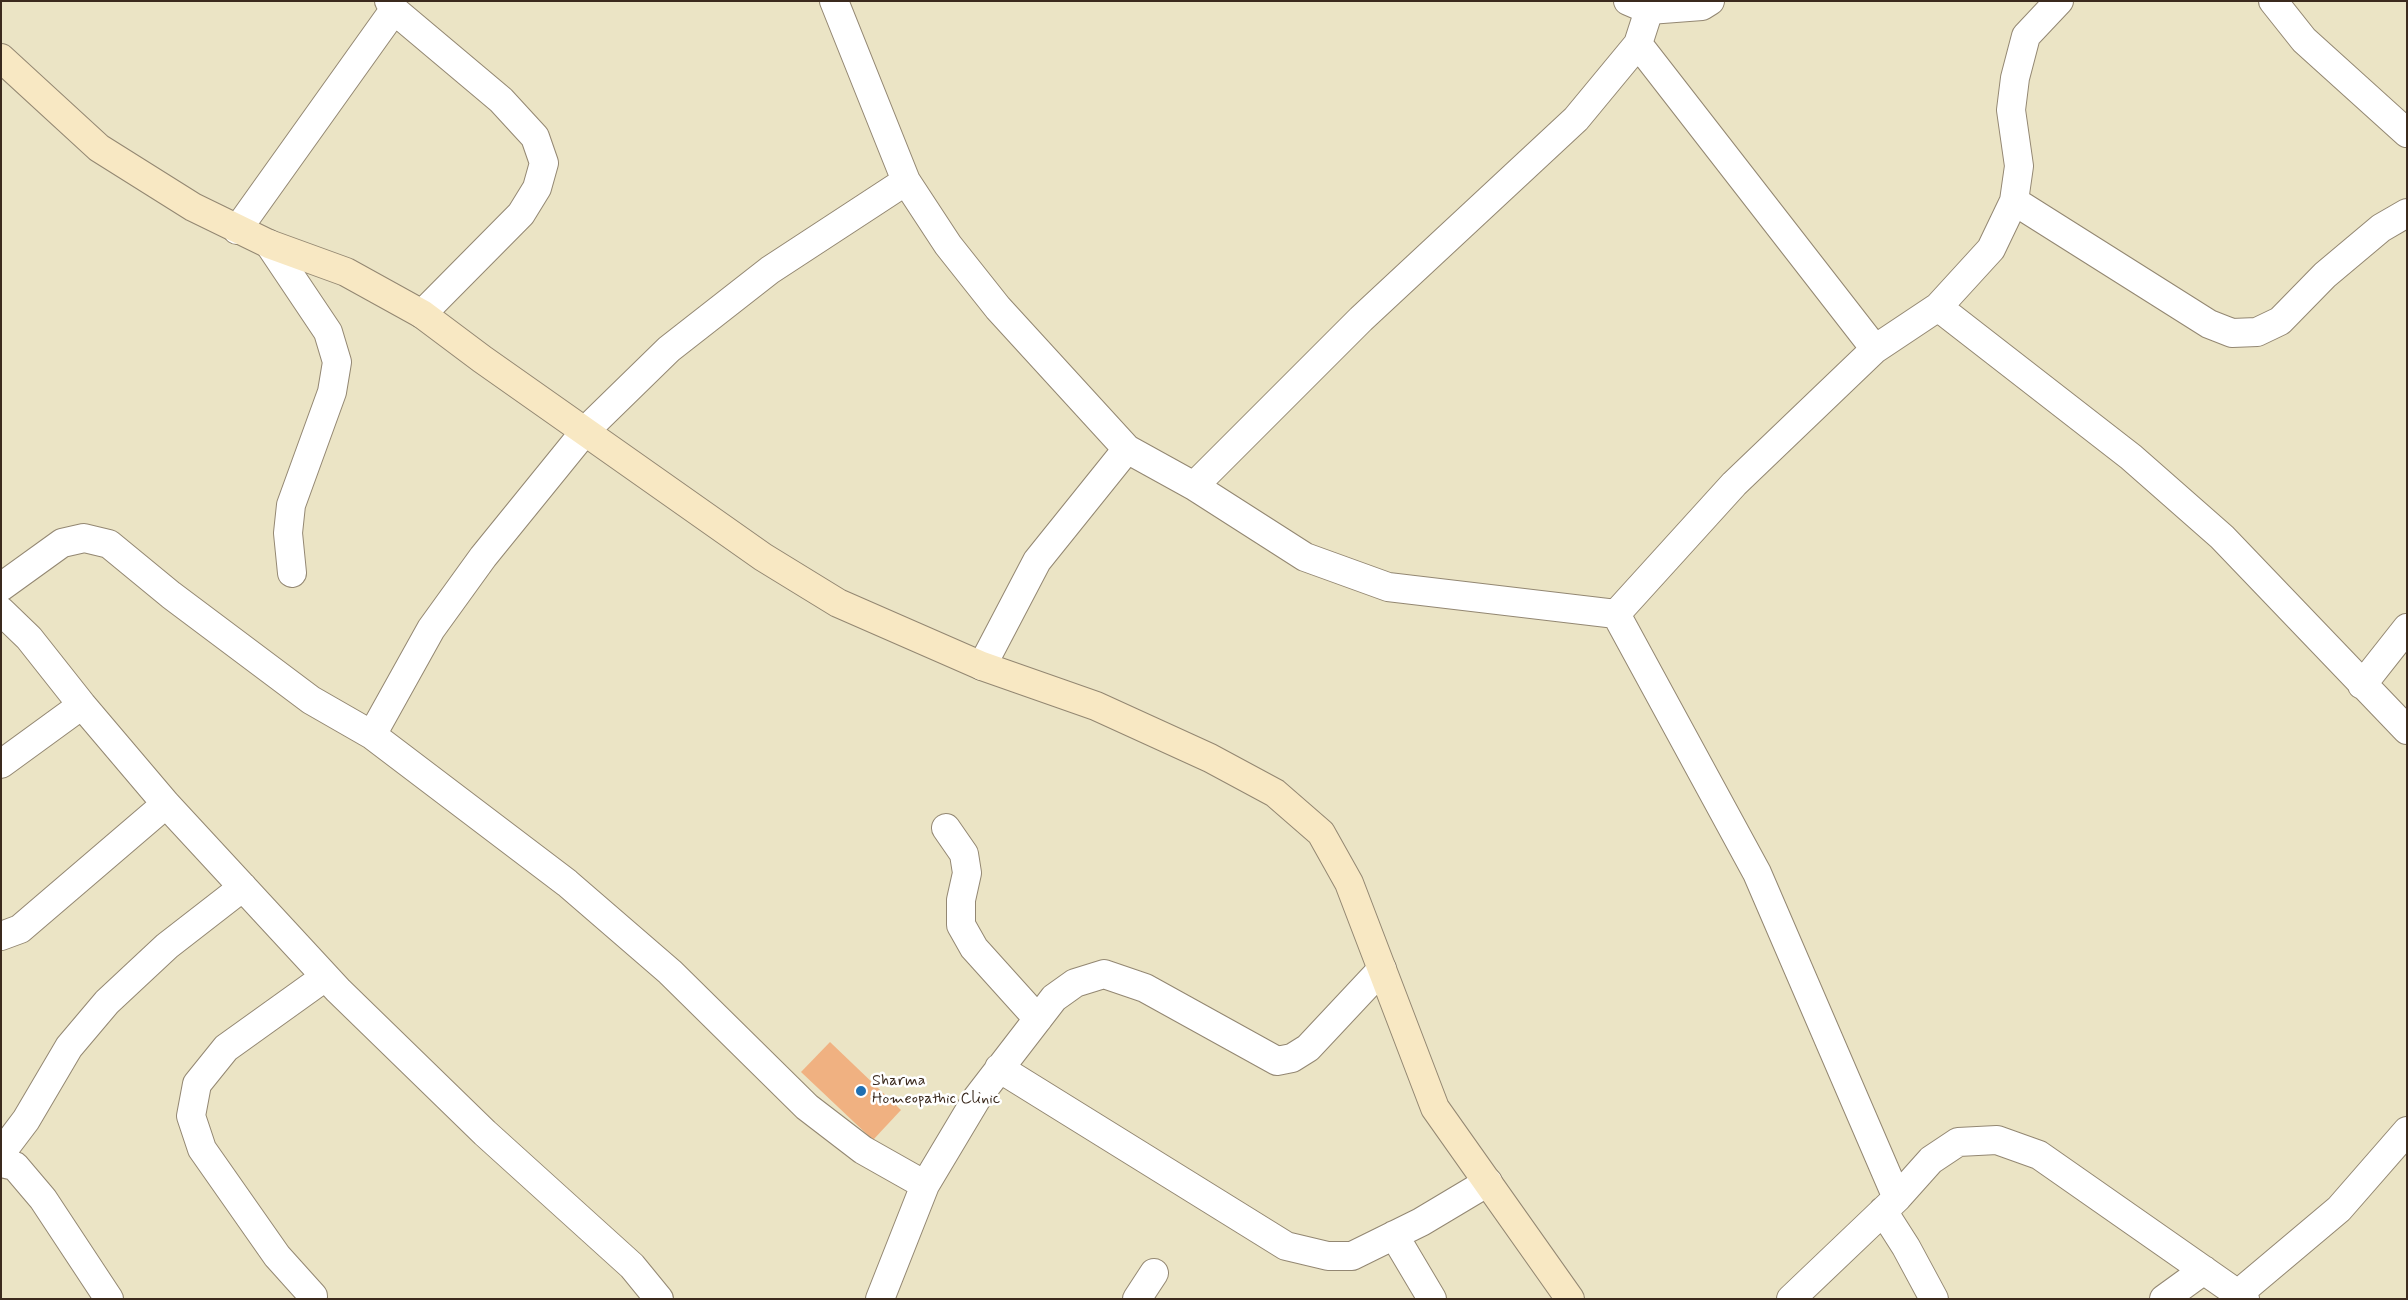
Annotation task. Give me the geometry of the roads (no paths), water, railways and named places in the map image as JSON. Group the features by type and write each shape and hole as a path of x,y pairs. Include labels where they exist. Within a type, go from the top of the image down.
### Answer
{"main road":[{"path":"1,58 99,148 193,207 237,230 269,244 346,272 422,314 482,359 586,430 763,557 838,603 982,666 1096,706 1210,758 1275,793 1321,833 1349,883 1434,1108 1570,1299"}],"street":[{"path":"834,1 906,181 948,245 998,308 1128,449 1194,486 1304,557 1388,587 1616,614"},
{"path":"1710,1 1702,6 1638,6 1638,44 1875,349"},
{"path":"1616,614 1734,484 1875,349 1938,307 1991,249 2014,201 2019,166 2011,110 2015,78 2026,36 2059,1"},
{"path":"2273,1 2304,40 2407,133"},
{"path":"237,230 392,6 501,100 535,138 544,163 537,188 521,214 422,314"},
{"path":"1194,486 1361,319 1576,119 1638,44"},
{"path":"372,736 431,629 483,557 586,430 669,349 762,276 906,181"},
{"path":"2014,201 2209,324 2232,333 2256,332 2280,321 2325,275 2381,228 2407,213"},
{"path":"269,244 328,332 337,362 332,392 291,505 288,533 292,573"},
{"path":"1938,307 2131,456 2222,537 2407,730"},
{"path":"982,666 1037,561 1128,449"},
{"path":"1,586 62,543 84,538 109,544 170,595 311,700 372,736 567,883 670,972 807,1107 863,1150 924,1185"},
{"path":"1,610 29,638 82,705 166,804 326,977 485,1132 632,1266 659,1299"},
{"path":"1616,614 1757,873 1906,1247 1934,1299"},
{"path":"2362,685 2407,628"},
{"path":"1,764 82,705"},
{"path":"1,936 20,929 166,804"},
{"path":"946,828 964,854 967,873 961,900 961,925 974,948 1038,1019"},
{"path":"1,1153 26,1120 68,1048 107,1002 167,946 243,887"},
{"path":"880,1299 924,1185 977,1098 1054,998 1075,983 1104,974 1145,988 1276,1061 1292,1058 1308,1048 1382,969"},
{"path":"313,1296 277,1256 202,1148 191,1116 198,1084 226,1048 326,977"},
{"path":"999,1068 1286,1246 1328,1256 1352,1256 1394,1235 1488,1182"},
{"path":"1791,1299 1890,1204 1930,1160 1958,1142 1997,1140 2039,1155 2241,1297 2339,1209 2407,1130"},
{"path":"1,1162 15,1166 43,1199 109,1299"},
{"path":"1394,1235 1432,1299"},
{"path":"2164,1299 2204,1270"},
{"path":"1136,1299 1154,1273"}],"place":[{"name":"Sharma Homeopathic Clinic","path":"861,1091"}]}
